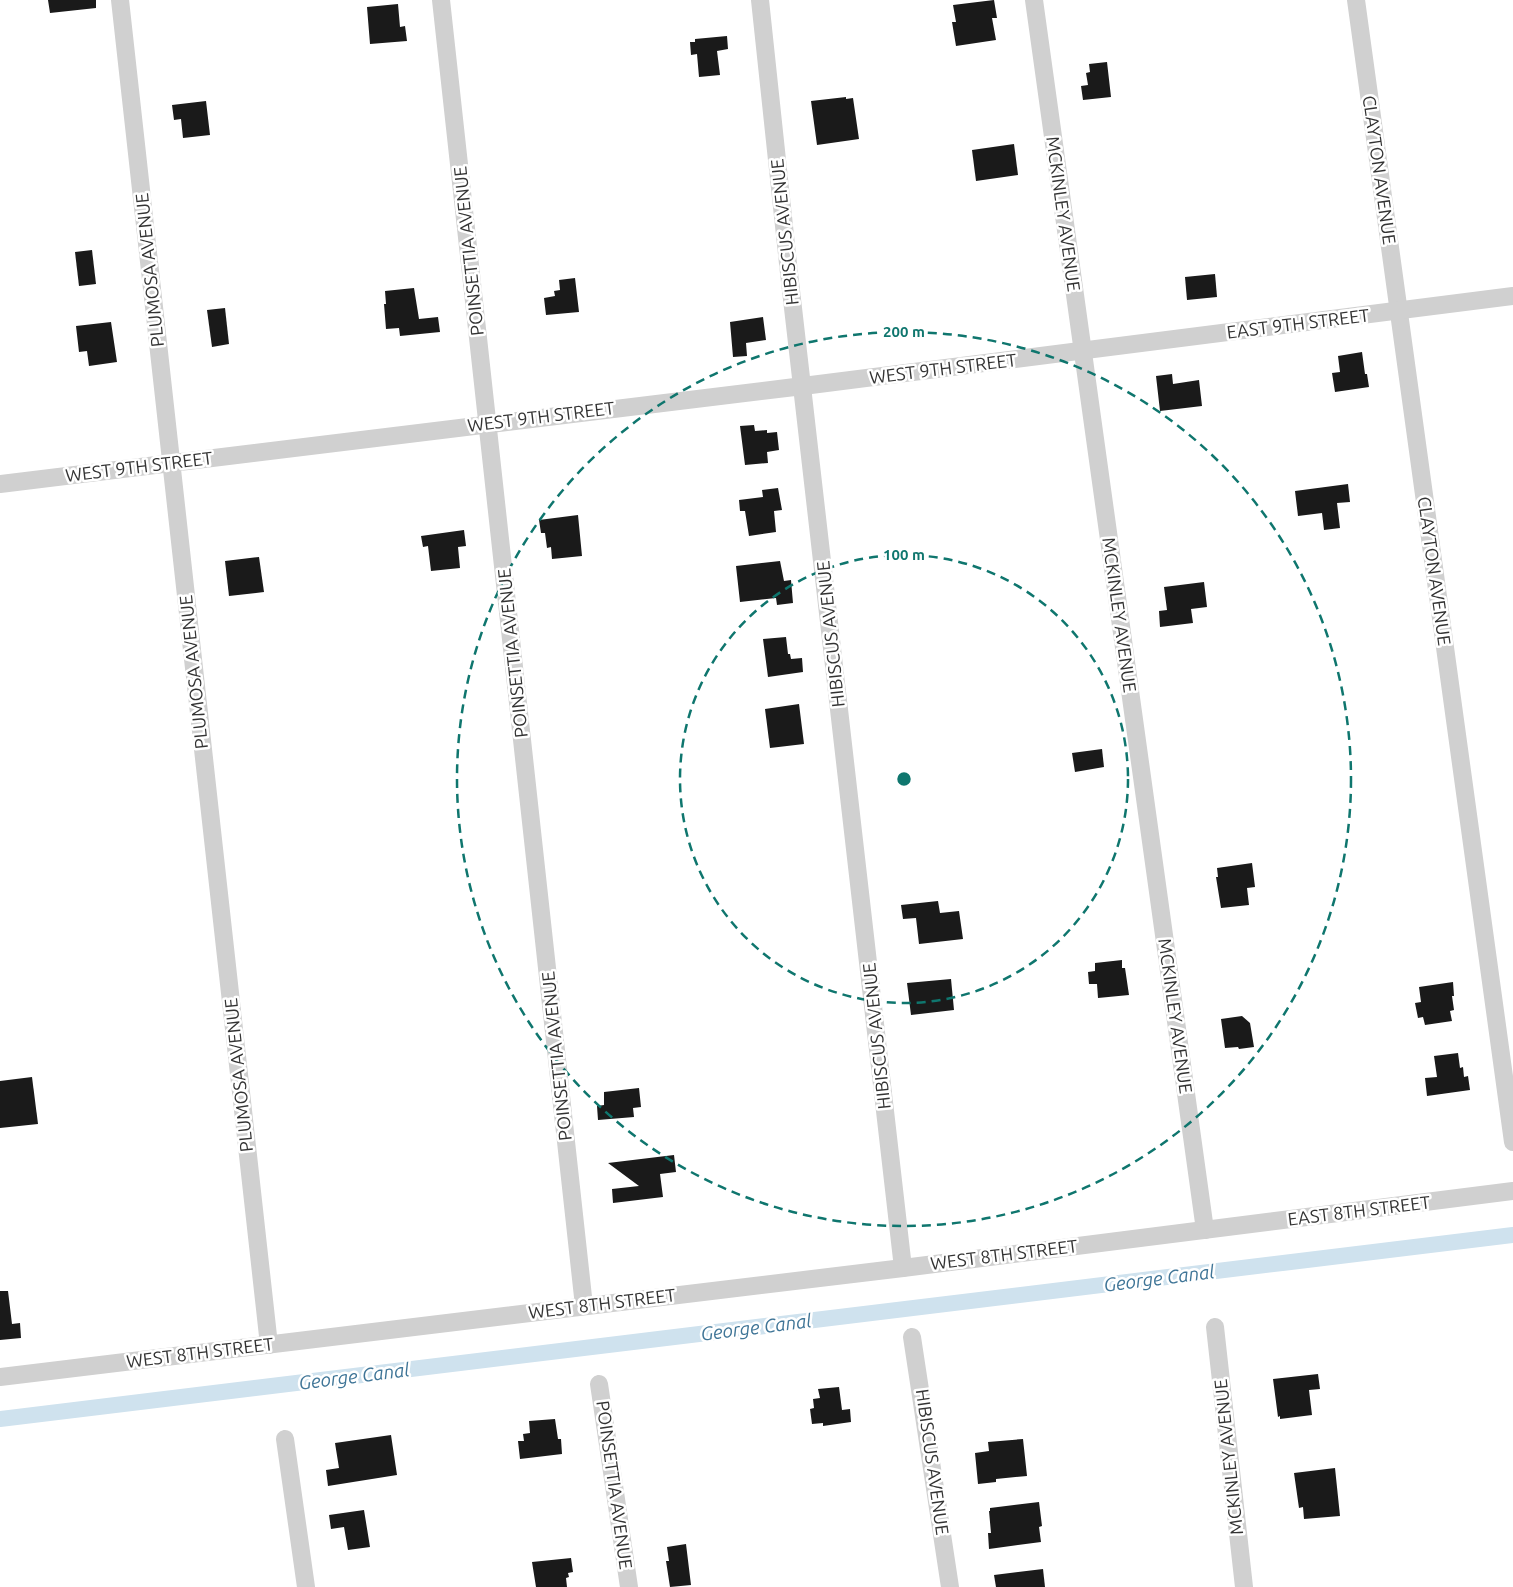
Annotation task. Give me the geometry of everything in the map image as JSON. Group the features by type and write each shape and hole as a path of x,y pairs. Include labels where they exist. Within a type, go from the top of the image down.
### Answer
{"street":[{"name":"PLUMOSA AVENUE","path":"120,0 269,1345"},
{"name":"POINSETTIA AVENUE","path":"442,0 584,1306"},
{"name":"HIBISCUS AVENUE","path":"760,0 789,273 903,1268"},
{"name":"MCKINLEY AVENUE","path":"1034,0 1205,1230"},
{"name":"CLAYTON AVENUE","path":"1356,0 1513,1142"},
{"name":"EAST 9TH STREET","path":"1082,351 1513,296"},
{"name":"WEST 9TH STREET","path":"0,484 1082,351"},
{"name":"EAST 8TH STREET","path":"1205,1230 1513,1191"},
{"name":"WEST 8TH STREET","path":"0,1377 1205,1230"},
{"name":"MCKINLEY AVENUE","path":"1215,1327 1244,1587"},
{"name":"HIBISCUS AVENUE","path":"912,1337 950,1587"},
{"name":"POINSETTIA AVENUE","path":"599,1384 629,1587"},
{"path":"285,1438 306,1587"}],"building":[{"path":"48,0 96,0 96,8 50,13"},
{"path":"994,0 997,18 992,18 996,40 956,46 952,22 956,22 953,5"},
{"path":"398,4 400,27 405,26 407,41 370,44 367,7"},
{"path":"727,36 728,49 717,51 720,75 699,77 697,54 691,55 690,42 695,42 695,39"},
{"path":"1107,62 1111,97 1083,100 1081,86 1088,85 1086,73 1090,72 1089,64"},
{"path":"846,97 846,99 853,98 859,139 817,145 811,101"},
{"path":"206,101 210,135 183,138 181,119 174,120 172,105"},
{"path":"1014,144 1018,175 976,181 972,150"},
{"path":"92,250 96,284 79,286 75,252"},
{"path":"1215,274 1217,297 1187,300 1185,277"},
{"path":"575,278 579,312 546,315 544,298 555,296 554,291 560,290 559,280"},
{"path":"414,288 419,319 438,317 440,332 400,336 399,328 386,329 385,291"},
{"path":"225,308 229,344 212,347 207,310"},
{"path":"763,317 766,340 746,343 747,356 733,357 730,322"},
{"path":"111,322 117,362 89,366 87,351 79,352 76,326"},
{"path":"1362,352 1369,387 1335,392 1332,373 1340,372 1338,356"},
{"path":"1172,374 1173,384 1199,380 1202,406 1160,411 1156,376"},
{"path":"754,425 755,431 767,430 767,433 777,432 779,450 767,452 768,463 745,465 740,426"},
{"path":"1348,484 1350,502 1337,503 1340,528 1324,530 1322,513 1298,516 1295,491"},
{"path":"778,488 782,510 774,511 776,532 749,536 745,511 740,511 739,500 763,497 762,490"},
{"path":"578,515 582,556 552,559 551,547 547,548 545,533 541,533 539,520"},
{"path":"464,530 466,546 458,547 460,568 431,571 428,546 423,547 421,536"},
{"path":"259,557 264,592 229,596 225,561"},
{"path":"780,561 784,581 791,580 793,603 777,605 776,598 740,602 736,566"},
{"path":"1204,582 1207,607 1191,609 1193,623 1160,627 1159,611 1167,610 1164,587"},
{"path":"786,637 788,654 790,654 791,659 802,658 803,672 768,677 763,639"},
{"path":"799,704 804,744 770,748 765,709"},
{"path":"1102,749 1104,767 1075,772 1072,753"},
{"path":"1252,863 1255,887 1247,888 1249,905 1221,908 1216,877 1218,877 1217,868"},
{"path":"938,901 940,913 959,911 963,939 919,944 916,918 903,919 901,905"},
{"path":"1122,960 1122,968 1125,968 1129,995 1098,998 1097,984 1089,984 1088,972 1095,971 1095,963"},
{"path":"951,979 954,1010 911,1015 907,983"},
{"path":"1453,982 1454,1010 1450,1011 1452,1021 1425,1025 1423,1017 1418,1018 1415,1003 1421,1002 1419,987"},
{"path":"1242,1016 1250,1023 1254,1047 1225,1048 1221,1019"},
{"path":"1458,1053 1460,1068 1463,1067 1464,1077 1468,1076 1470,1090 1427,1096 1425,1078 1437,1077 1434,1056"},
{"path":"32,1077 38,1124 0,1128 0,1081"},
{"path":"639,1088 641,1107 633,1108 634,1117 598,1120 597,1106 604,1105 604,1092"},
{"path":"674,1155 676,1172 660,1174 663,1197 613,1203 612,1189 639,1186 608,1163"},
{"path":"0,1291 8,1291 12,1324 20,1323 21,1338 0,1340"},
{"path":"1318,1374 1320,1389 1309,1390 1312,1415 1280,1419 1280,1416 1278,1417 1273,1379"},
{"path":"839,1387 842,1410 850,1409 851,1422 823,1426 823,1423 812,1424 810,1409 814,1408 813,1399 820,1398 818,1389"},
{"path":"555,1419 558,1439 561,1439 562,1454 520,1459 518,1441 524,1441 523,1434 530,1433 529,1421"},
{"path":"391,1435 397,1475 328,1486 326,1470 339,1468 335,1443"},
{"path":"1023,1439 1027,1476 996,1479 996,1482 978,1484 975,1453 989,1451 988,1442"},
{"path":"1335,1468 1340,1516 1304,1519 1303,1507 1299,1508 1294,1473"},
{"path":"1039,1502 1042,1526 1039,1527 1041,1542 989,1549 988,1533 991,1533 990,1508"},
{"path":"364,1510 370,1547 348,1550 344,1527 331,1529 329,1515"},
{"path":"686,1544 691,1585 670,1587 666,1561 669,1561 667,1547"},
{"path":"571,1558 573,1572 568,1573 569,1577 566,1578 567,1587 536,1587 532,1562"},
{"path":"1043,1569 1045,1587 996,1587 994,1575"}],"waterway":[{"name":"George Canal","path":"0,1419 1513,1235"}]}
